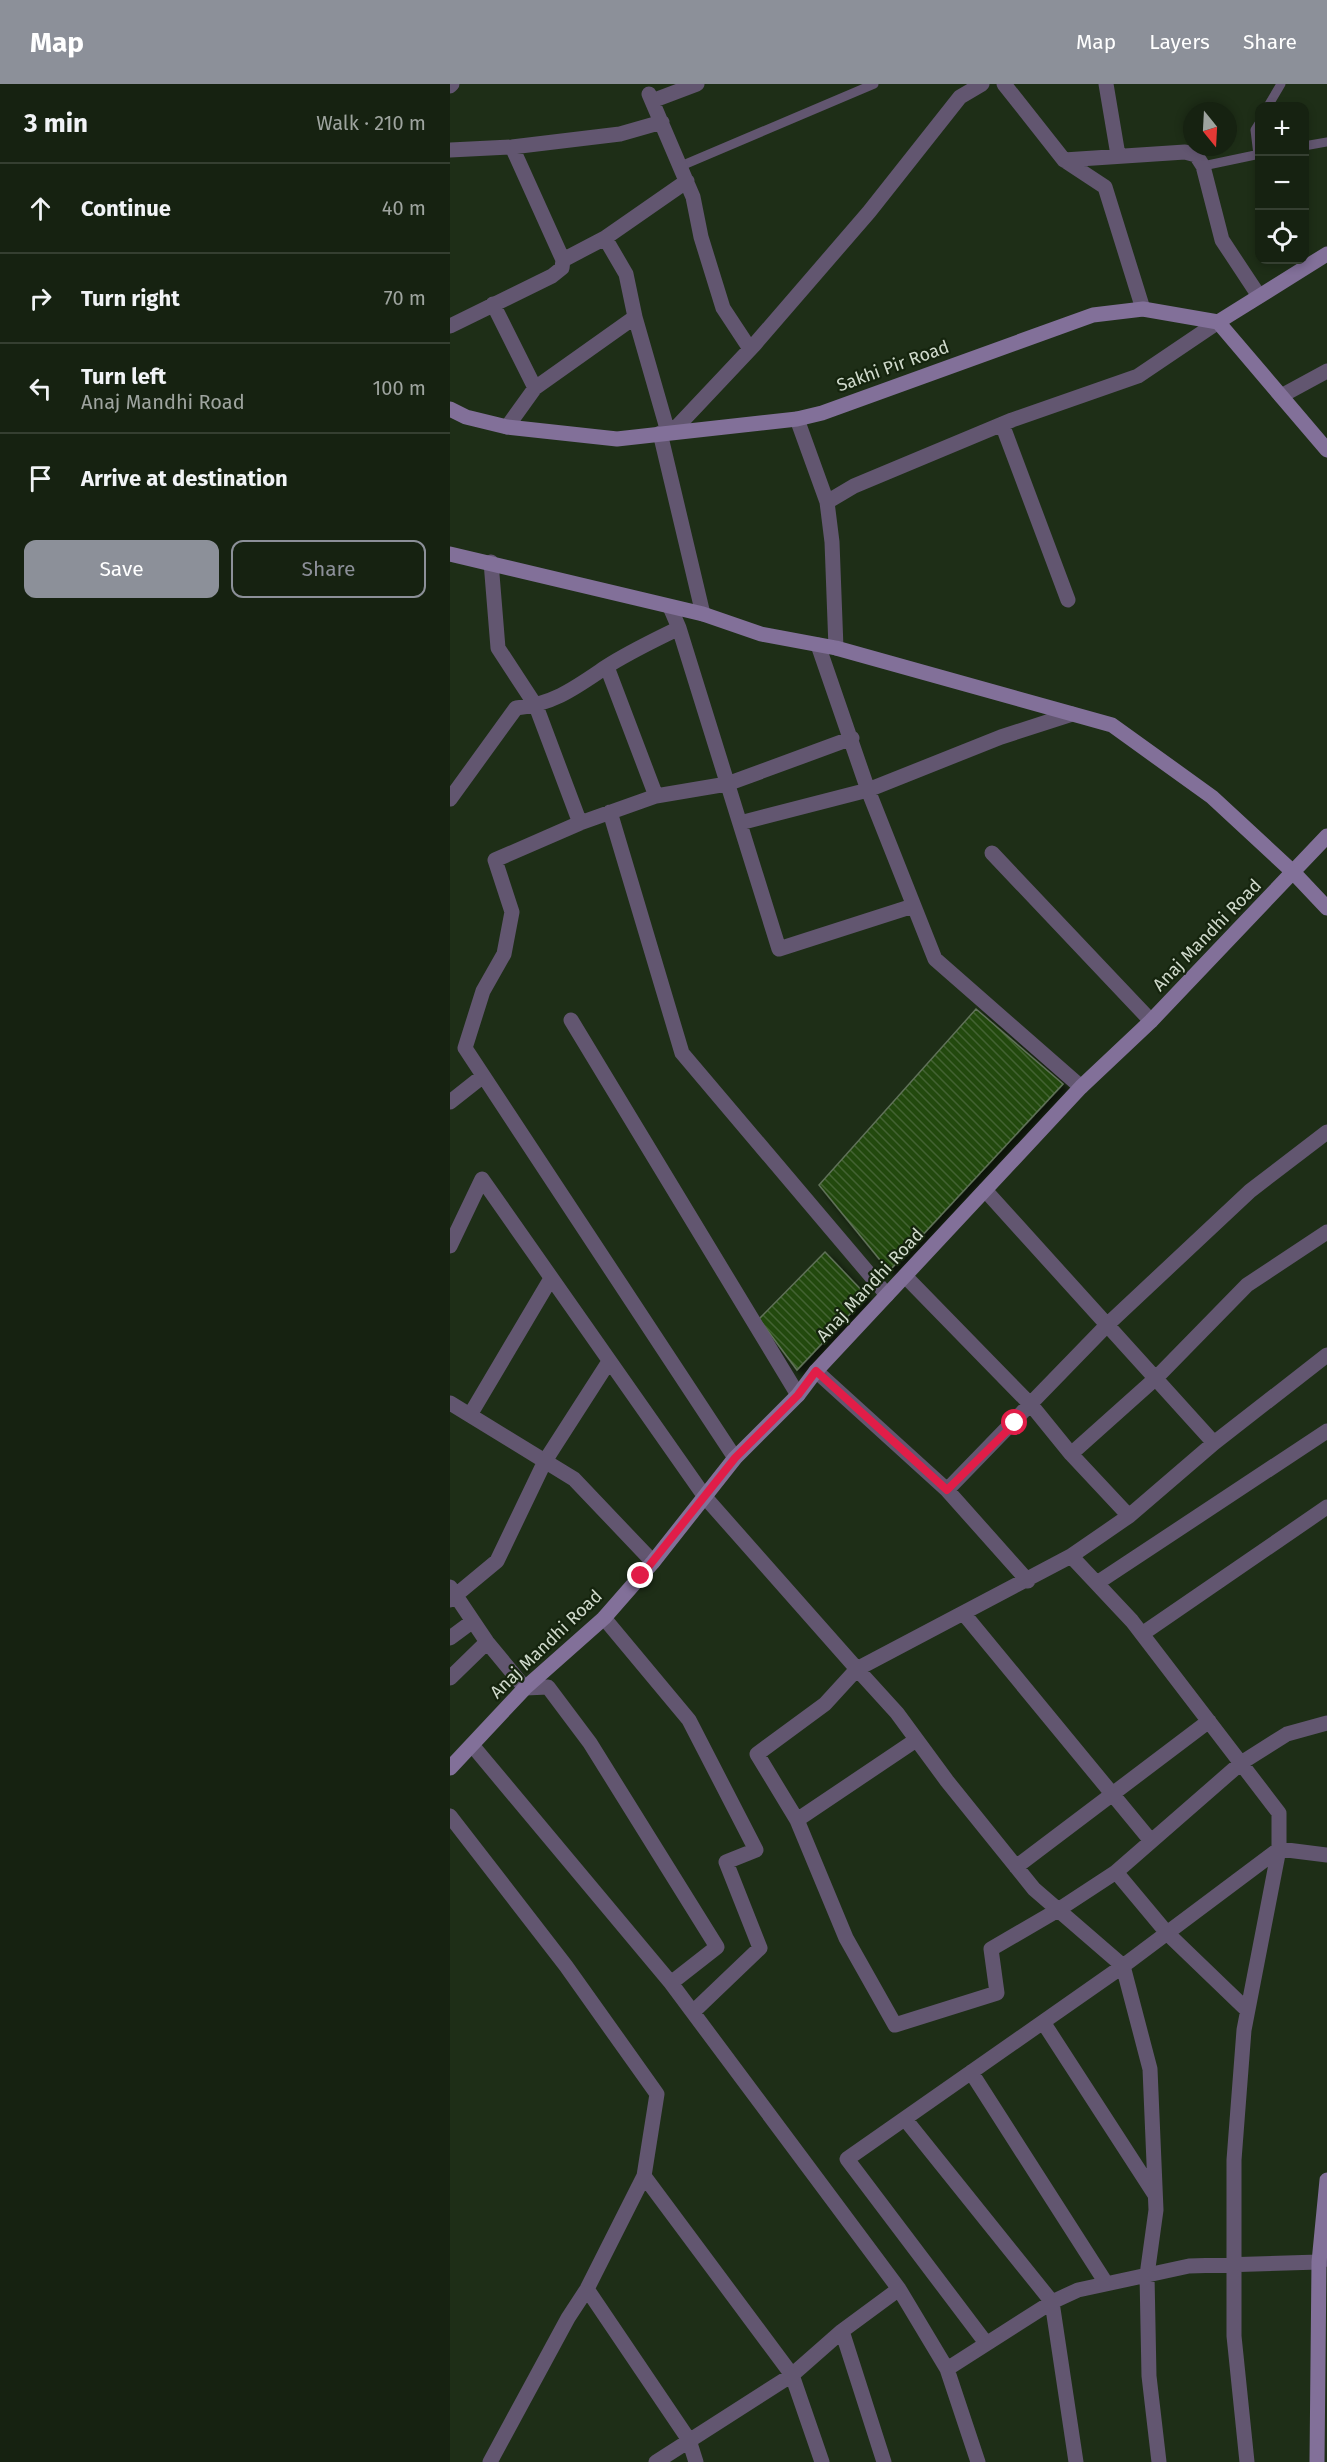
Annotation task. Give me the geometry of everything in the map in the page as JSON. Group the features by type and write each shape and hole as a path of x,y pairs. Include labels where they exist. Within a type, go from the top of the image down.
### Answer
{"street":[{"path":"697,84 650,97 687,181 723,308 750,349"},
{"path":"667,432 750,349 869,212 960,98 982,84"},
{"path":"1004,84 1064,160 1105,188 1143,309"},
{"path":"1106,84 1118,155"},
{"path":"450,150 512,147 620,134 662,122"},
{"path":"450,326 552,276 562,267 563,260 512,147"},
{"path":"1064,160 1185,152 1196,155 1203,166 1222,240 1259,296"},
{"path":"563,260 605,238 687,181"},
{"path":"605,238 626,274 635,317 667,432 703,614"},
{"path":"827,502 854,486 1002,424 1138,376 1218,322 1327,254"},
{"path":"493,304 535,388"},
{"name":"Sakhi Pir Road","path":"450,409 466,417 507,427 617,439 667,432 733,428 796,419 822,412 1092,315 1143,309 1218,322"},
{"path":"507,427 535,388 635,317"},
{"path":"1218,322 1327,450"},
{"path":"1281,396 1327,371"},
{"path":"796,419 827,502 832,542 836,648"},
{"path":"1002,424 1068,600"},
{"path":"450,554 703,614 761,634 836,648 1112,725 1212,797 1293,872 1327,908"},
{"path":"491,562 498,648 536,706 580,824"},
{"path":"670,607 679,628 779,949 913,906"},
{"path":"450,799 516,708 536,706 581,686 607,667 679,628"},
{"path":"818,645 852,738 868,790 935,959 1081,1087"},
{"path":"607,667 656,796"},
{"path":"740,823 868,790 1001,737 1072,714"},
{"path":"735,1458 483,1076 457,1050 483,991 504,954 512,912 495,860 610,812 656,796 728,784 852,738"},
{"path":"610,812 682,1053 887,1295"},
{"name":"Anaj Mandhi Road","path":"450,1768 525,1688 604,1618 653,1562 735,1458 798,1395 816,1371 1081,1087 1151,1021 1327,836"},
{"path":"992,853 1151,1021"},
{"path":"571,1020 798,1395"},
{"path":"450,1102 483,1076"},
{"path":"947,1490 1032,1406 1107,1325 1250,1191 1327,1132"},
{"path":"450,1246 482,1179 550,1280 705,1497 897,1713 1034,1889 1123,1966 1150,2069 1155,2195 1147,2275 1149,2376 1159,2462"},
{"path":"985,1190 1214,1443"},
{"path":"1071,1454 1156,1378 1247,1285 1327,1232"},
{"path":"906,1277 1032,1406 1071,1454 1129,1516"},
{"path":"470,1415 550,1280"},
{"path":"1327,1355 1214,1443 1129,1516 1071,1556 1028,1581 857,1669 825,1704 757,1754 797,1820 846,1938 895,2025 997,1993 992,1949 1058,1911 1116,1872 1241,1763 1287,1734 1327,1722"},
{"path":"608,1362 545,1461 497,1561 452,1594 525,1688 548,1687 590,1743 717,1947 671,1983"},
{"path":"816,1371 947,1490 1028,1581"},
{"path":"450,1403 574,1479 653,1562"},
{"path":"1097,1584 1327,1431"},
{"path":"1142,1634 1327,1506"},
{"path":"1071,1556 1142,1634 1279,1813 1279,1849 1244,2030 1234,2160 1234,2336 1247,2462"},
{"path":"964,1614 1151,1841"},
{"path":"604,1618 689,1720 756,1850 726,1862 760,1948 693,2012"},
{"path":"450,1638 473,1621"},
{"path":"450,1678 487,1642"},
{"path":"1016,1867 1209,1721"},
{"path":"797,1820 916,1740"},
{"path":"472,1745 671,1983 899,2289 948,2368 978,2462"},
{"path":"450,1816 566,1966 657,2094 644,2176 587,2289 568,2318 490,2462"},
{"path":"986,2343 847,2159 1123,1966 1279,1849 1327,1855"},
{"path":"1116,1872 1167,1933 1248,2010"},
{"path":"1043,2022 1155,2195"},
{"path":"971,2073 1107,2283"},
{"path":"905,2119 1052,2302 1076,2462"},
{"path":"644,2176 792,2375 822,2462"},
{"path":"1317,2462 1327,2180"},
{"path":"948,2368 1052,2302 1078,2289 1190,2266 1323,2260"},
{"path":"587,2289 689,2440 696,2462"},
{"path":"656,2462 792,2375 842,2331 899,2289"},
{"path":"842,2331 884,2462"}],"lane":[{"path":"681,166 873,84"},
{"path":"1270,102 1281,84"},
{"path":"1309,145 1327,142"},
{"path":"1203,166 1255,156"}],"building":[{"path":"976,1009 1063,1084 889,1271 819,1185"},
{"path":"825,1252 867,1296 797,1370 759,1319"}],"route":[{"path":"641,1576 721,1479 735,1458 798,1395 816,1371 947,1490 1015,1423"}]}
